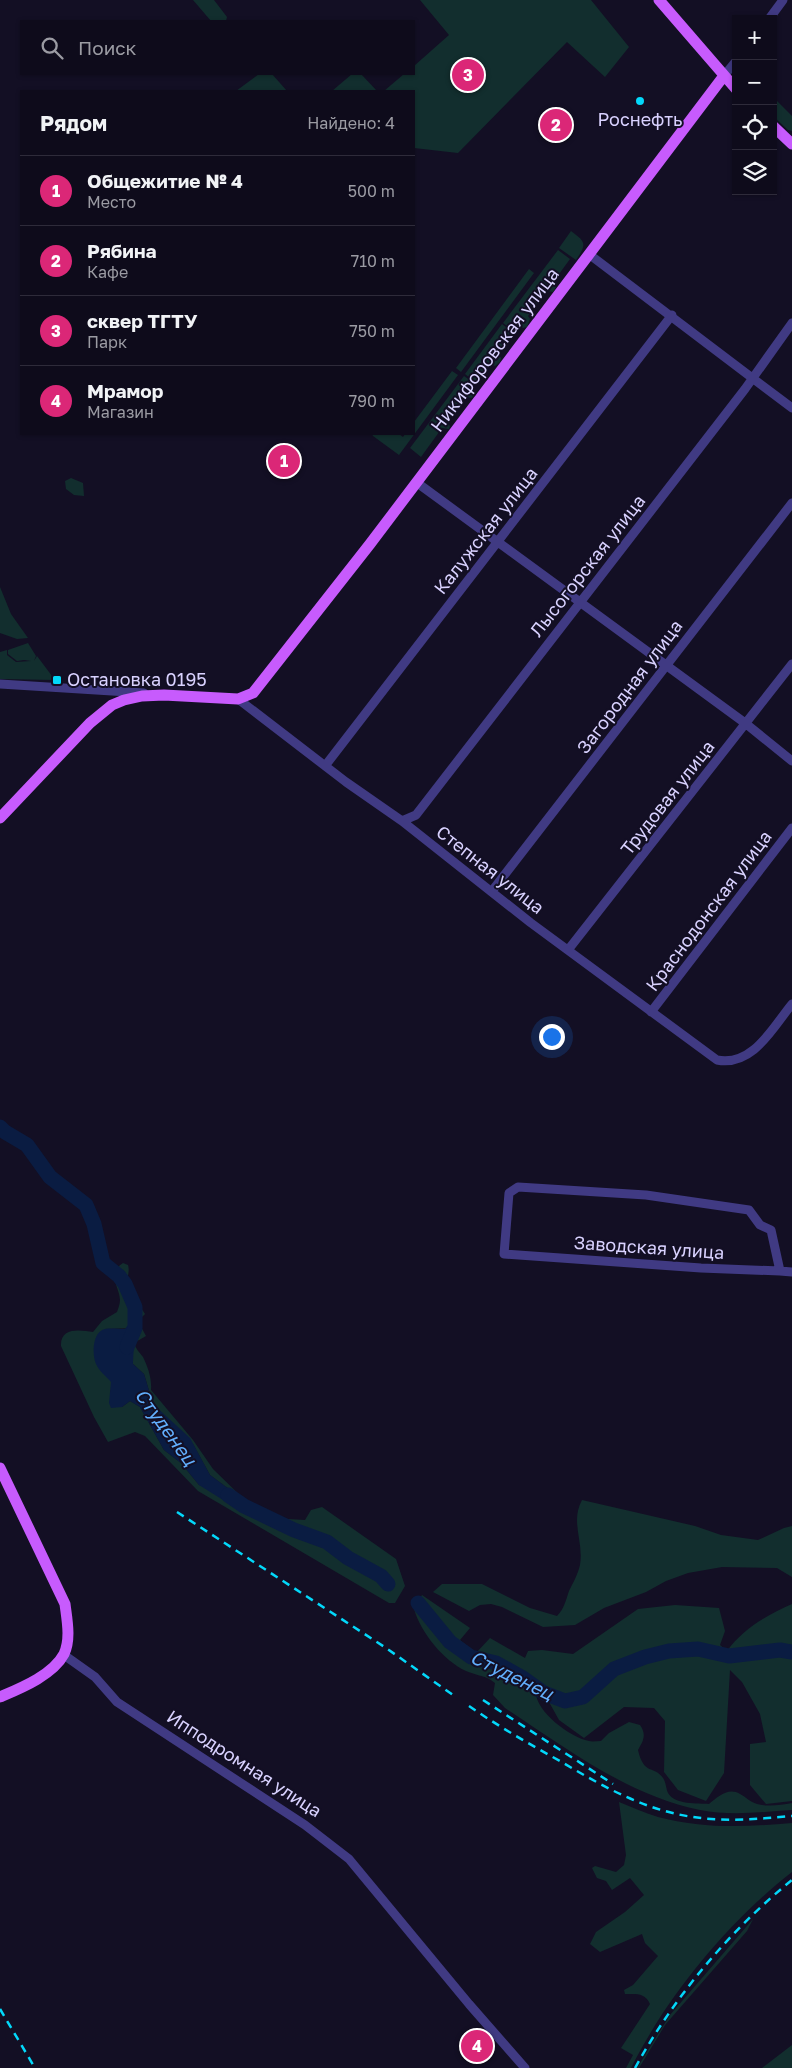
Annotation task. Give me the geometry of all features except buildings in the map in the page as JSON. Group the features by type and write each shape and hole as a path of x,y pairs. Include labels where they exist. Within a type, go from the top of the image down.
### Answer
{"main road":[{"path":"659,0 732,85"},
{"name":"Никифоровская улица","path":"238,699 253,693 257,688 590,255 724,76"},
{"path":"777,130 792,144"},
{"path":"0,818 90,723 108,707 132,698 164,695 238,699"},
{"path":"0,1468 65,1604 68,1628 67,1645 64,1655 58,1662 44,1674 0,1696"}],"street":[{"path":"772,15 783,0"},
{"name":"Никифоровская улица","path":"724,76 732,66"},
{"path":"590,255 672,315 792,408"},
{"name":"Калужская улица","path":"325,766 672,315"},
{"name":"Лысогорская улица","path":"402,821 416,815 754,378 792,323"},
{"path":"416,482 745,723 792,761"},
{"name":"Загородная улица","path":"492,891 792,503"},
{"name":"Трудовая улица","path":"568,950 792,664"},
{"path":"0,684 164,695"},
{"name":"Степная улица","path":"238,699 325,766 402,821 505,903 710,1056 724,1062 736,1061 749,1055 792,1004"},
{"name":"Краснодонская улица","path":"651,1012 792,828"},
{"name":"Заводская улица","path":"780,1272 771,1230 760,1225 749,1210 646,1195 518,1187 509,1193 504,1254 701,1268 780,1272 792,1272"},
{"name":"Ипподромная улица","path":"64,1655 95,1677 117,1702 306,1825 349,1859 469,2004 525,2068"}],"green space":[{"path":"193,0 214,0 227,17 226,20 210,20"},
{"path":"420,0 591,0 629,47 605,77 567,42 458,153 415,148 415,90 385,90 403,75 415,75 415,65 449,35"},
{"path":"258,75 273,75 286,90 237,90"},
{"path":"351,75 362,75 376,90 333,90"},
{"path":"777,101 792,116 792,131 788,130 777,120"},
{"path":"571,231 580,238 583,244 576,260 559,248"},
{"path":"558,250 570,259 554,281 556,287 553,292 547,291 528,316 530,319 527,327 523,328 520,326 515,332 503,323"},
{"path":"529,269 534,273 461,372 456,368"},
{"path":"502,324 514,333 498,354 501,358 500,362 495,366 490,365 476,383 465,374"},
{"path":"452,371 458,375 415,433 415,421"},
{"path":"464,376 475,384 470,390 472,398 465,397 446,422 450,426 449,429 442,428 421,457 410,448"},
{"path":"372,435 400,435 403,437 404,435 414,435 399,455"},
{"path":"71,478 83,483 84,496 74,495 66,489 65,481"},
{"path":"0,587 11,614 28,638 17,639 0,633"},
{"path":"28,643 36,656 34,661 37,656 55,680 0,679 0,652 7,650 7,655 16,662 31,661 17,661 8,654 8,650"},
{"path":"123,1263 128,1265 129,1286 145,1314 138,1321 146,1336 134,1343 148,1369 151,1390 193,1440 213,1469 255,1510 288,1519 305,1520 311,1510 322,1507 396,1559 405,1586 395,1603 389,1603 198,1491 145,1436 135,1432 108,1442 94,1417 61,1346 62,1340 67,1333 72,1331 93,1332 102,1321 117,1312 120,1300 114,1276 118,1267","holes":["135,1328 133,1364 144,1374 153,1404 193,1444 210,1475 241,1498 199,1485 181,1463 164,1450 140,1407 130,1401 122,1407 110,1392 112,1387 105,1329"]},
{"path":"582,1500 695,1526 721,1535 758,1540 792,1526 792,1577 777,1568 722,1567 688,1573 604,1608 575,1625 543,1627 502,1607 491,1604 480,1605 469,1611 433,1592 442,1584 482,1584 530,1608 557,1616 580,1565 581,1556 577,1516"},
{"path":"422,1595 470,1628 460,1640 476,1653 490,1638 525,1658 528,1651 542,1650 573,1654 638,1609 675,1605 719,1608 725,1631 720,1645 727,1651 740,1636 756,1623 792,1604 792,1801 766,1804 750,1785 750,1744 766,1742 760,1714 742,1682 730,1670 724,1773 706,1801 678,1790 664,1772 665,1721 654,1708 624,1707 584,1738 559,1720 544,1693 536,1688 536,1696 546,1713 562,1728 590,1741 601,1741 609,1733 629,1722 640,1725 644,1735 638,1750 640,1758 646,1767 660,1774 665,1781 668,1793 676,1800 687,1803 709,1804 727,1792 736,1792 761,1805 792,1803 792,1810 734,1813 711,1812 673,1803 622,1782 574,1754 505,1708 493,1695 495,1683 492,1680 466,1671 442,1653 428,1637 417,1618 414,1609"},
{"path":"619,1802 658,1817 691,1824 741,1826 792,1823 792,1872 745,1914 701,1962 663,2014 631,2068 626,2068 633,2055 621,2048 650,2004 645,1997 636,1994 625,1994 624,1990 633,1985 658,1956 645,1943 642,1934 600,1952 590,1944 596,1932 625,1912 644,1895 630,1878 612,1890 606,1881 597,1878 592,1868 595,1866 616,1872 624,1865 626,1855"},
{"path":"753,1919 747,1931 665,2025 639,2068 637,2068 670,2015"},
{"path":"792,2045 792,2068 762,2068"}],"water":[{"path":"128,1325 133,1325 134,1328 133,1364 144,1374 153,1404 190,1438 210,1475 241,1498 244,1506 238,1506 223,1500 199,1485 181,1463 164,1450 140,1407 130,1401 122,1407 111,1408 109,1403 111,1382 96,1364 94,1355 95,1339 105,1329 125,1329"}],"waterway":[{"name":"Студенец","path":"0,1127 27,1145 50,1177 86,1205 94,1224 103,1263 119,1276 125,1284 135,1307 135,1328 127,1347"},
{"name":"Студенец","path":"228,1495 244,1506 294,1530 327,1542 348,1558 381,1576 388,1584"},
{"name":"Студенец","path":"418,1603 450,1642 471,1657 496,1663 523,1678 544,1693 565,1701 583,1697 614,1669 645,1657 669,1651 698,1649 729,1656 780,1650 792,1652"}],"railway":[{"path":"177,1512 386,1648 453,1695"},
{"path":"483,1700 613,1784"},
{"path":"469,1706 514,1735 592,1779 624,1796 657,1809 693,1817 730,1820 792,1816"},
{"path":"635,2068 667,2016 705,1966 746,1921 792,1880"},
{"path":"0,2009 35,2068"}],"place":[{"name":"сквер ТГТУ","path":"468,75"},
{"name":"Роснефть","path":"640,101"},
{"name":"Рябина","path":"556,125"},
{"name":"Общежитие № 4","path":"284,461"},
{"name":"Остановка 0195","path":"57,680"},
{"name":"Мрамор","path":"477,2046"}]}
